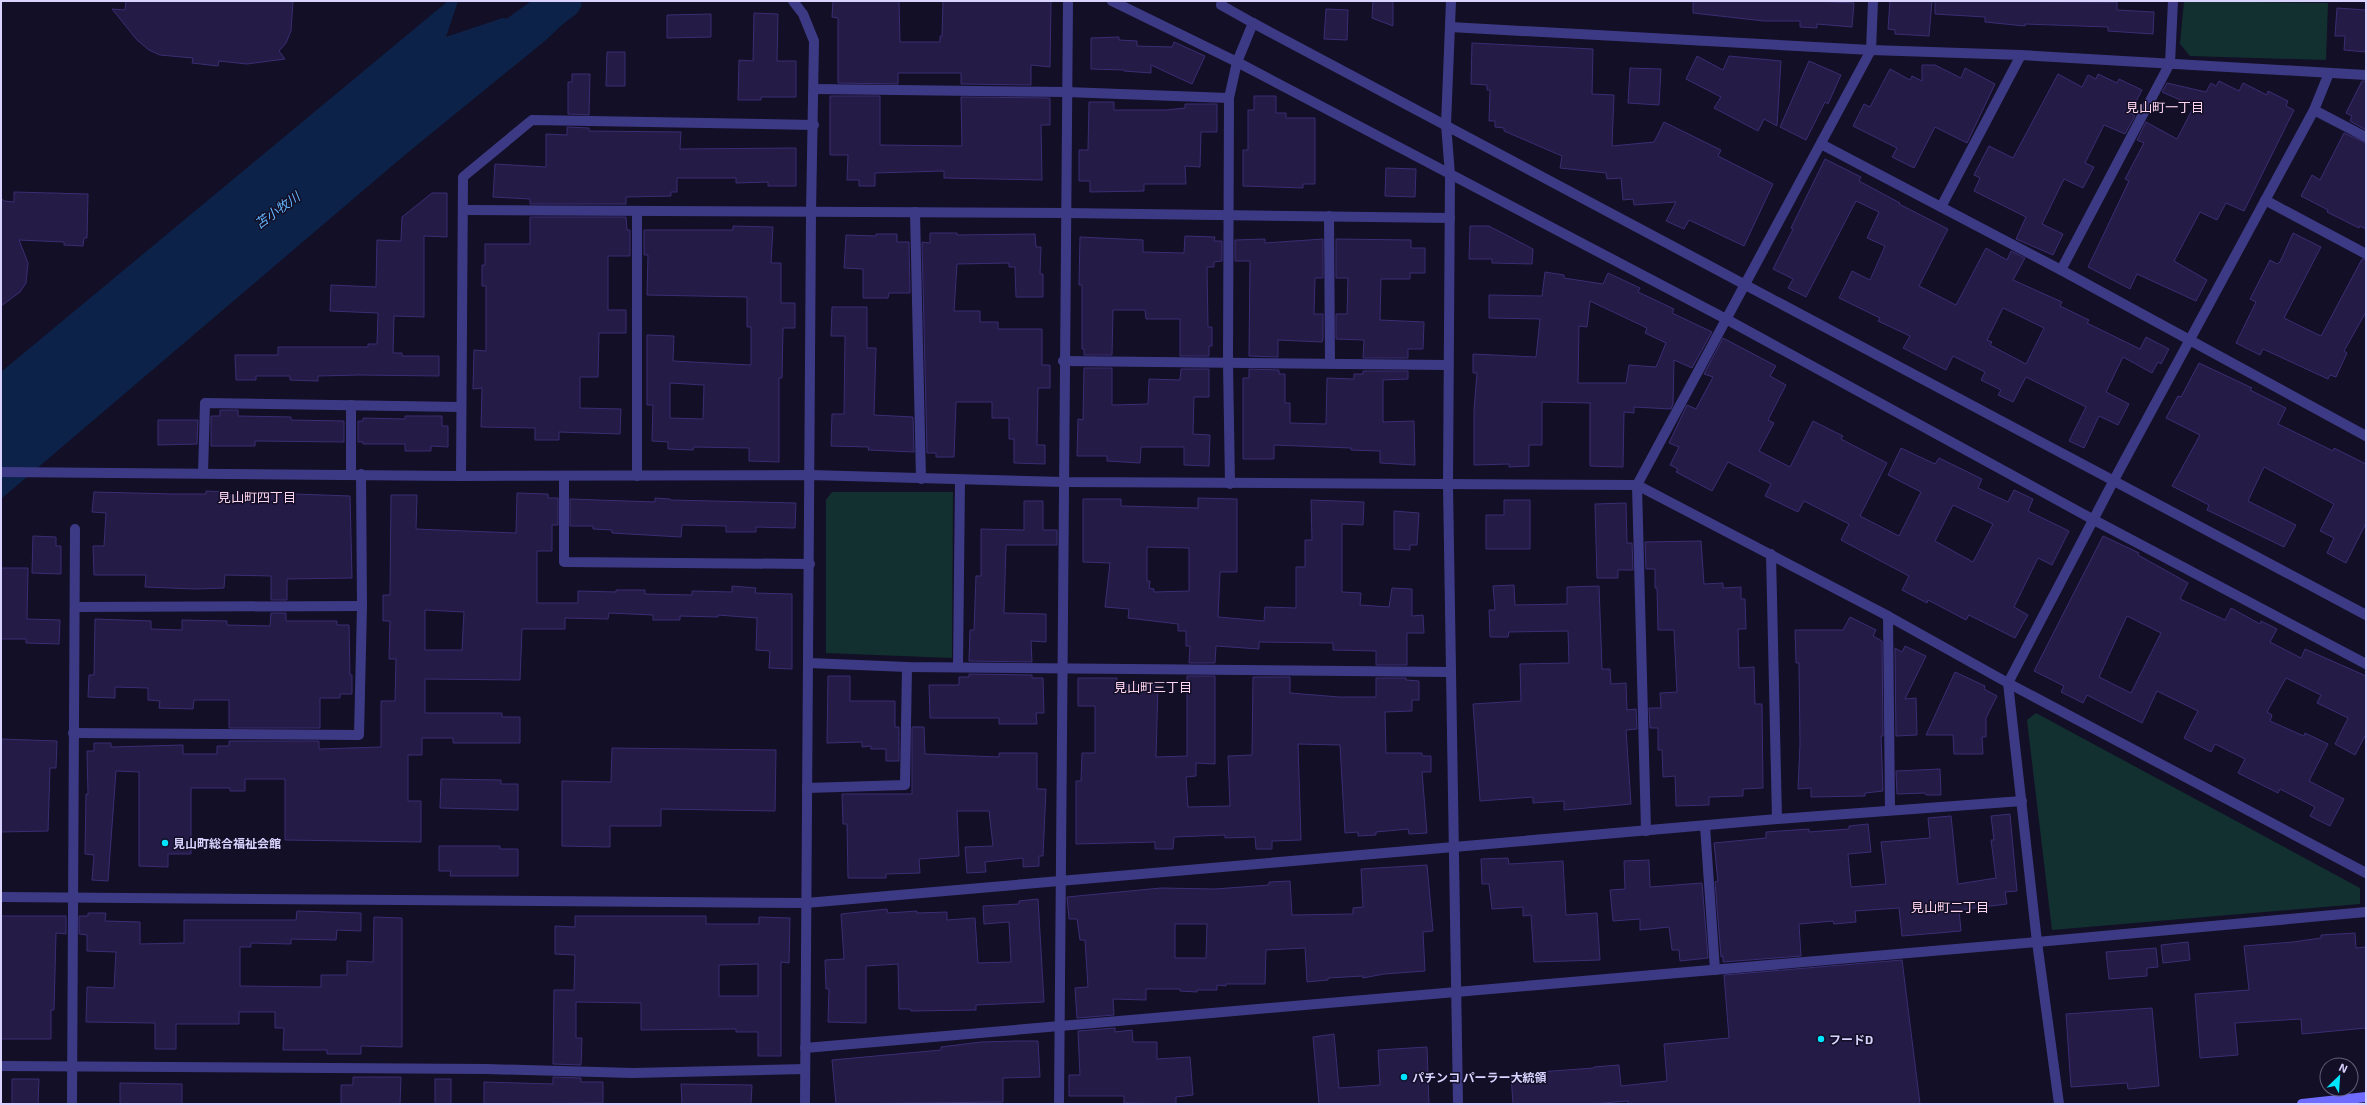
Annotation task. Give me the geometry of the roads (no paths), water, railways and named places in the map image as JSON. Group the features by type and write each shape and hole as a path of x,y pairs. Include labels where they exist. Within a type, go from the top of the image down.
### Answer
{"main road":[{"path":"2302,1104 2366,1098"}],"street":[{"path":"793,1 803,14 814,41 814,125 811,212 810,564 805,1048 806,1104"},
{"path":"1059,1104 1063,361 1068,1"},
{"path":"1112,1 1237,62 1726,319 2094,520 2366,664"},
{"path":"1222,1 1221,5 1253,23 1446,124 2366,615"},
{"path":"1451,1 1446,124 1450,175 1447,365 1452,848 1457,993 1458,1104"},
{"path":"1646,831 1637,485 1871,50 1873,1"},
{"path":"2061,270 2170,63 2173,1"},
{"path":"1230,484 1228,363 1230,98 1237,62 1253,23"},
{"path":"1450,27 1871,50 2021,55 2366,75"},
{"path":"1941,207 2021,55"},
{"path":"2059,1104 2037,942 2008,683 2114,480 2314,110 2329,73"},
{"path":"814,89 1066,92 1230,98"},
{"path":"2314,110 2366,137"},
{"path":"461,476 463,177 532,120 814,125"},
{"path":"1821,144 2061,270 2366,436"},
{"path":"2265,200 2366,254"},
{"path":"463,210 1229,214 1450,218"},
{"path":"636,476 637,211"},
{"path":"915,212 922,479"},
{"path":"1329,216 1330,364"},
{"path":"1063,361 1447,365"},
{"path":"203,473 205,403 462,407"},
{"path":"73,733 359,735 362,606 356,474 351,405"},
{"path":"1,472 461,476 810,475 1063,482 1637,485 1888,616 2008,683 2366,873"},
{"path":"564,476 564,562 810,564"},
{"path":"958,667 960,480"},
{"path":"72,1104 73,733 75,606 74,529"},
{"path":"1771,554 1777,819"},
{"path":"75,606 362,606"},
{"path":"1888,616 1890,810"},
{"path":"809,663 907,667 1062,667 1451,672"},
{"path":"807,788 905,785 907,667"},
{"path":"1,898 806,903 1777,819 2022,801"},
{"path":"1706,826 1715,970"},
{"path":"805,1048 1457,993 2366,912"},
{"path":"1,1066 478,1069 633,1073 805,1069"}],"water":[{"path":"448,1 458,1 446,37 503,18 533,22 583,5 546,40 406,154 1,499 1,372"}],"waterway":[{"name":"苫小牧川","path":"495,50 563,1"}],"place":[{"name":"見山町総合福祉会館","path":"165,843"},
{"name":"フードD","path":"1821,1039"},
{"name":"パチンコ パーラー大統領","path":"1404,1077"}],"district":[{"name":"見山町一丁目","path":"2165,107"},
{"name":"見山町四丁目","path":"257,497"},
{"name":"見山町三丁目","path":"1153,687"},
{"name":"見山町二丁目","path":"1950,907"}]}
